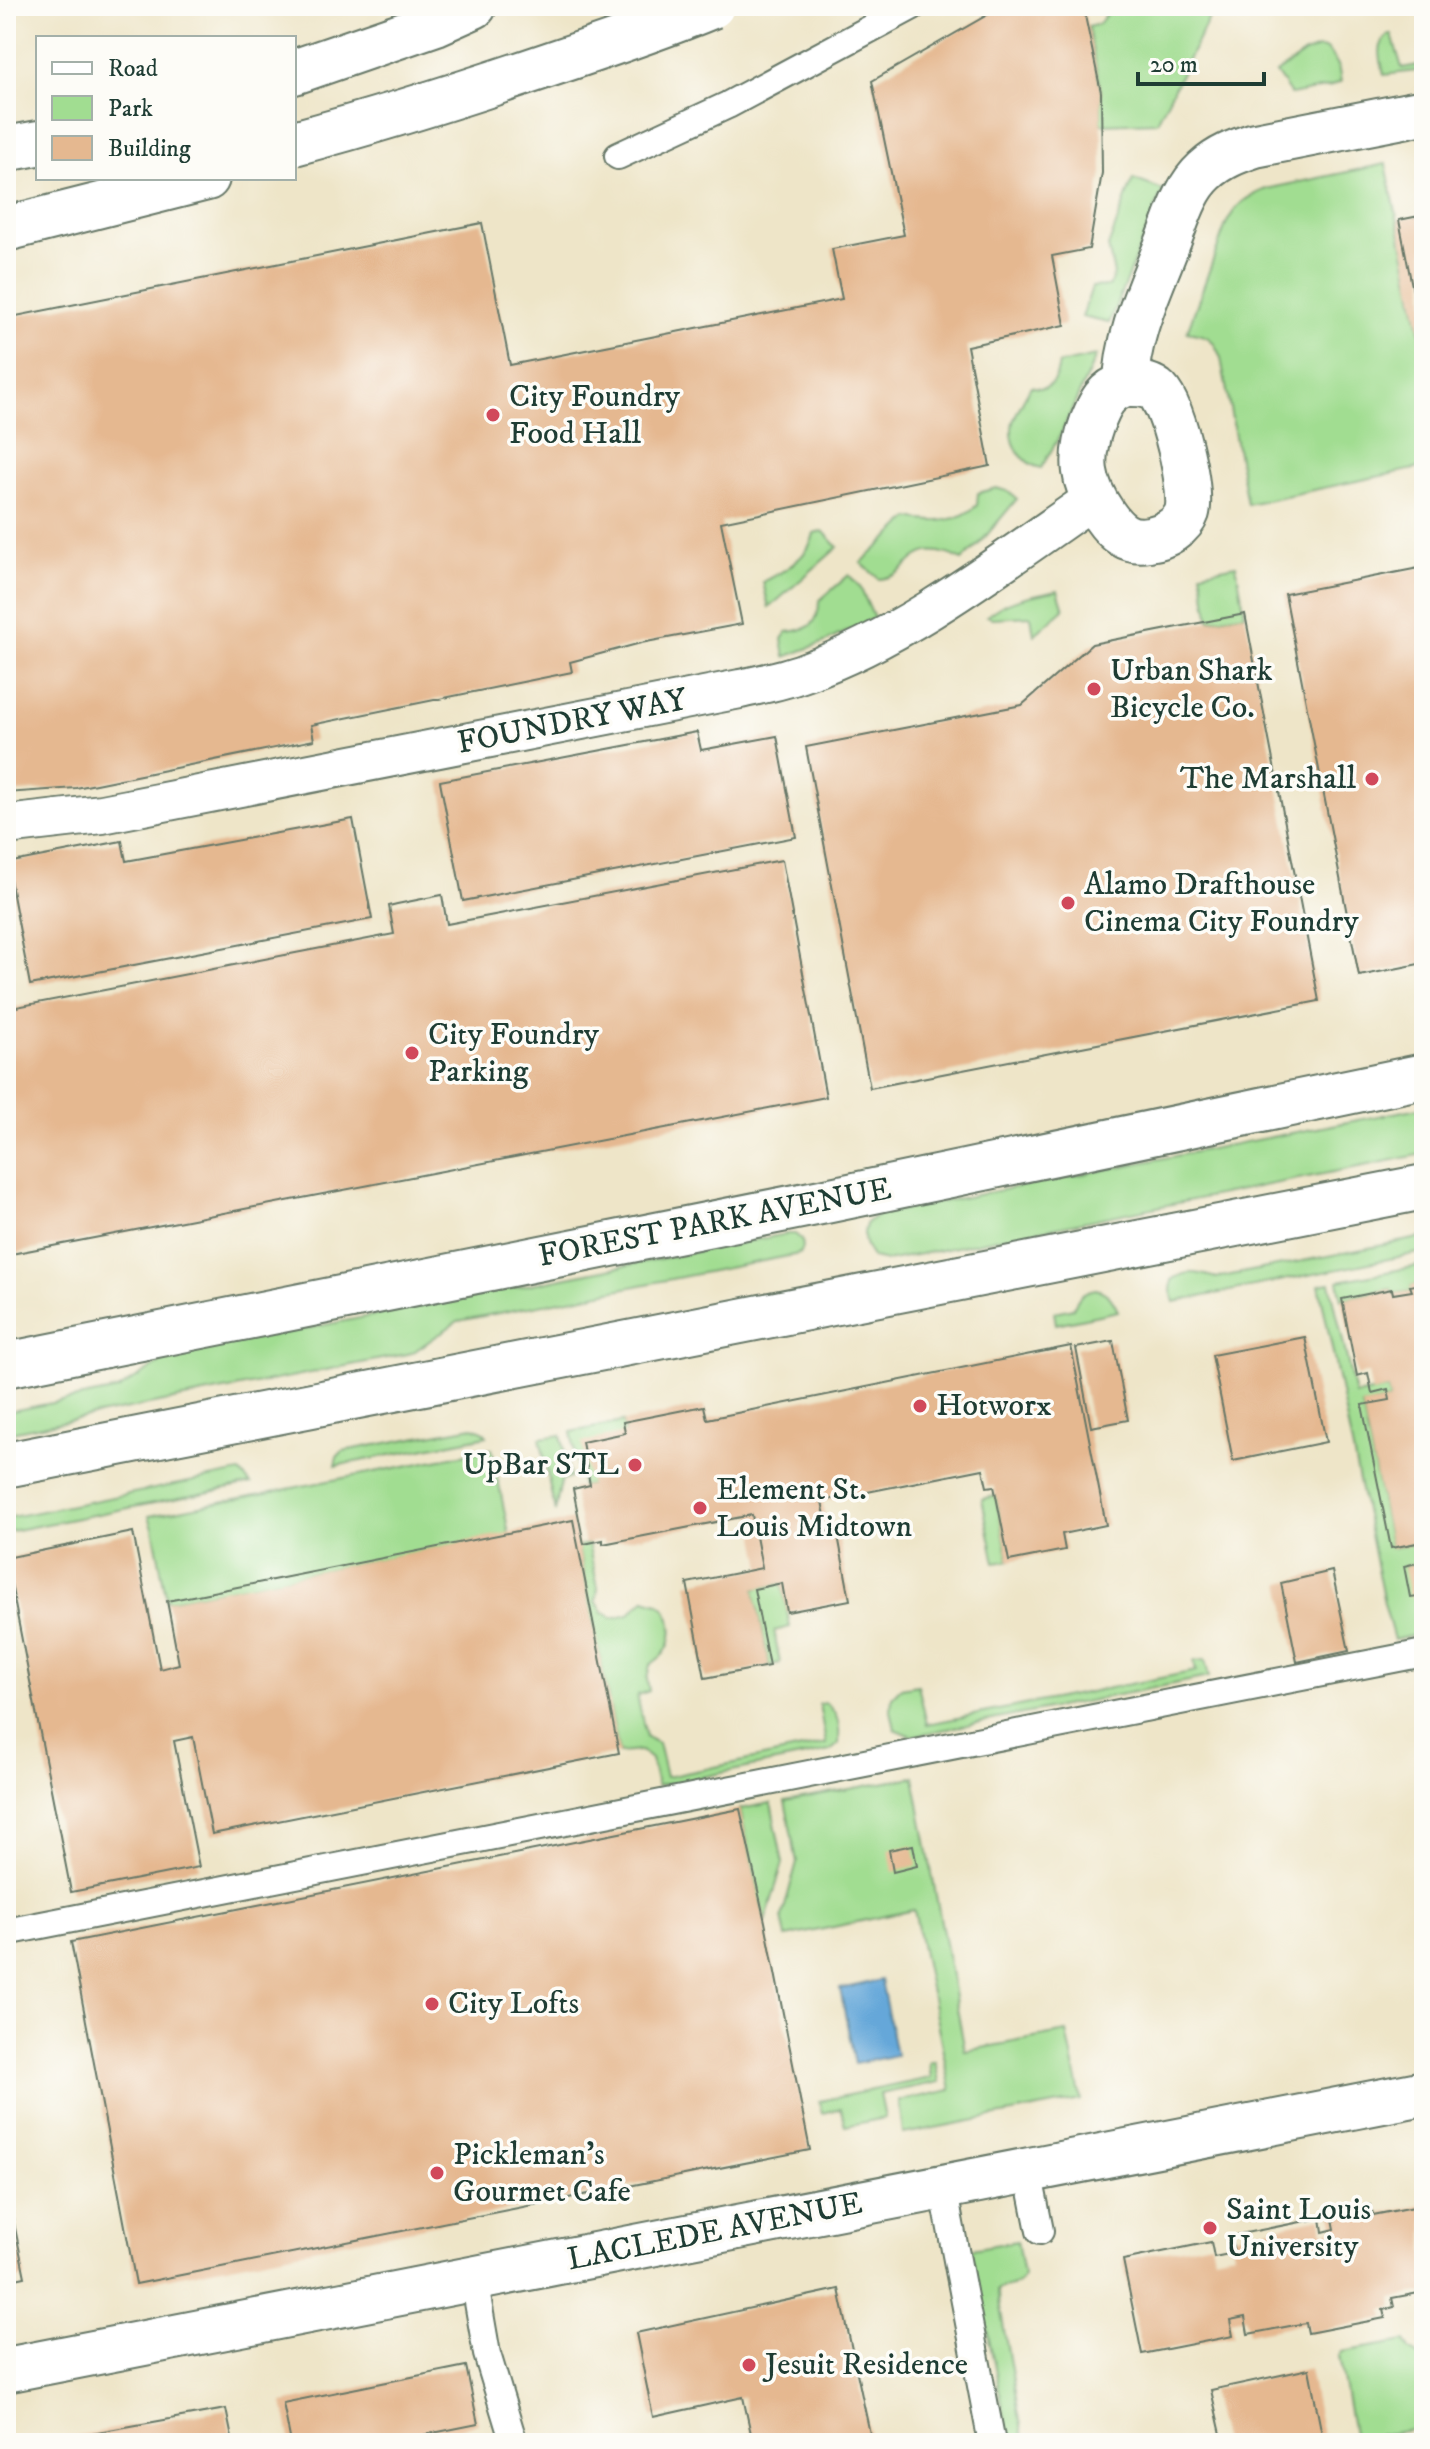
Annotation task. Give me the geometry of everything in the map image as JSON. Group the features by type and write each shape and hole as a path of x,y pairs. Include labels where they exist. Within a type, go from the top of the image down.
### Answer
{"main road":[{"path":"296,71 436,23 474,6"},
{"path":"296,142 374,122 522,74 664,26 712,6"},
{"path":"296,155 503,93 617,49 712,6"},
{"path":"1126,384 1138,319 1187,194 1204,171 1228,154 1255,145 1424,112"},
{"path":"6,149 36,143"},
{"path":"6,208 139,180"},
{"path":"6,229 199,180"},
{"path":"1126,384 1142,384 1157,390 1168,405 1188,495 1187,512 1179,525 1147,540 1129,538 1115,531 1093,499 1083,463 1084,444 1100,401 1112,389 1126,384"},
{"name":"FOREST PARK AVENUE","path":"6,1365 806,1205 1424,1076"},
{"path":"6,1465 1424,1187"},
{"name":"LACLEDE AVENUE","path":"6,2370 1424,2093"}],"street":[{"name":"FOUNDRY WAY","path":"6,825 102,814 740,689 805,672 852,653 929,610 1093,499"}],"lane":[{"path":"618,156 728,105 913,6"},
{"path":"6,1932 1424,1653"},
{"path":"1028,2171 1040,2231"},
{"path":"943,2187 992,2443"},
{"path":"474,2279 487,2354 514,2443"}],"green space":[{"path":"1112,6 1215,6 1157,122 1101,124 1101,92 1088,27 1099,24"},
{"path":"1392,35 1402,68 1424,64 1424,70 1384,75 1380,48"},
{"path":"1318,48 1327,49 1338,65 1341,82 1291,95 1276,73"},
{"path":"1386,164 1424,349 1424,467 1247,504 1221,358 1209,338 1187,332 1226,224 1242,202 1266,189"},
{"path":"1133,179 1163,190 1109,323 1082,317 1092,287 1109,286 1114,274 1108,247"},
{"path":"1096,356 1061,434 1041,468 1034,466 1018,451 1012,430 1031,386 1043,388 1051,384 1059,364"},
{"path":"996,488 1007,491 1017,499 962,560 944,553 922,554 900,571 879,579 861,563 910,518 936,521 954,518 977,505 978,493"},
{"path":"823,531 838,547 769,608 763,582 794,563 807,549 814,533"},
{"path":"1236,565 1245,614 1210,620 1201,572"},
{"path":"849,575 860,587 874,618 785,657 782,639 787,632 811,625 817,616 819,601"},
{"path":"1058,590 1064,609 1034,635 1031,616 987,616 1011,602"},
{"path":"1424,1107 1424,1154 886,1261 873,1258 864,1241 867,1222 880,1214"},
{"path":"795,1234 802,1240 803,1248 799,1254 458,1321 412,1353 6,1433 6,1412 118,1390 172,1355"},
{"path":"1424,1237 1424,1252 1174,1302 1171,1291 1172,1280 1188,1273 1216,1278"},
{"path":"1424,1265 1424,1283 1411,1286 1412,1291 1393,1294 1391,1289 1342,1299 1338,1281"},
{"path":"1330,1283 1355,1395 1388,1389 1390,1400 1362,1406 1391,1548 1417,1543 1421,1562 1404,1566 1419,1596 1424,1633 1394,1640 1319,1285"},
{"path":"1096,1289 1110,1297 1118,1311 1056,1324 1054,1312 1073,1308 1082,1295"},
{"path":"623,1422 625,1433 590,1485 582,1487 571,1432"},
{"path":"473,1427 487,1436 335,1466 337,1457 343,1451"},
{"path":"561,1435 570,1478 561,1481 555,1512 540,1438"},
{"path":"492,1449 509,1534 167,1601 149,1516"},
{"path":"240,1472 251,1484 6,1532 6,1518"},
{"path":"996,1496 1009,1561 995,1563 982,1499"},
{"path":"588,1543 598,1588 596,1601 602,1611 613,1618 629,1614 645,1599 663,1607 670,1619 668,1646 664,1654 650,1665 647,1679 649,1691 637,1695 646,1737 658,1743 666,1777 826,1744 819,1704 826,1703 836,1716 839,1744 830,1751 657,1786 651,1759 641,1751 619,1753 578,1547"},
{"path":"782,1583 790,1627 774,1631 780,1663 769,1666 754,1589"},
{"path":"1205,1660 1209,1677 912,1736 895,1729 891,1711 892,1697 901,1688 918,1685 927,1724 1196,1671 1194,1661"},
{"path":"914,1777 965,2051 1067,2032 1081,2100 903,2134 899,2101 951,2090 914,1910 786,1937 782,1917 797,1862 785,1801"},
{"path":"771,1803 783,1863 765,1922 740,1809"},
{"path":"935,2061 939,2082 880,2094 885,2118 845,2126 841,2109 822,2113 819,2101 931,2078 929,2063"},
{"path":"1017,2241 1023,2275 1016,2284 997,2290 1024,2443 1010,2443 971,2249"},
{"path":"1405,2341 1410,2350 1424,2359 1424,2428 1354,2439 1339,2356 1342,2352"}],"water":[{"path":"881,1980 896,2055 855,2064 840,1989"}],"building":[{"name":"City Foundry Food Hall","path":"1003,6 1083,6 1101,92 1102,173 1089,249 1052,256 1065,325 967,346 990,466 721,522 742,624 641,643 570,662 572,672 311,725 314,740 76,788 6,793 6,318 482,223 510,365 842,299 832,249 904,235 872,81"},
{"path":"1424,215 1424,342 1423,342 1399,220"},
{"name":"The Marshall","path":"1424,567 1424,963 1359,976 1285,594"},
{"name":"Alamo Drafthouse Cinema City Foundry","path":"1245,614 1319,1001 870,1088 806,747 1022,705 1092,644"},
{"path":"697,732 701,750 777,736 796,837 463,901 440,781"},
{"path":"353,819 372,919 30,985 7,863 122,841 126,861"},
{"name":"City Foundry Parking","path":"782,860 826,1097 6,1255 6,1009 394,934 389,906 442,895 447,924"},
{"path":"1424,1283 1423,1612 1419,1596 1410,1597 1404,1566 1421,1562 1417,1543 1391,1548 1362,1405 1390,1400 1388,1389 1372,1393 1368,1373 1357,1376 1342,1299 1392,1289 1393,1294 1412,1291 1410,1286"},
{"path":"1305,1337 1326,1442 1233,1461 1212,1355"},
{"path":"1113,1341 1128,1420 1091,1427 1076,1348"},
{"name":"Element St. Louis Midtown","path":"1071,1346 1106,1525 1062,1534 1065,1550 1009,1561 994,1486 987,1487 983,1469 822,1501 826,1521 800,1526 801,1536 837,1530 850,1600 787,1612 782,1583 754,1589 769,1666 705,1678 687,1583 762,1568 752,1515 603,1544 603,1540 584,1544 573,1489 590,1485 582,1442 625,1433 623,1422 704,1406 707,1419"},
{"path":"573,1520 619,1753 212,1834 193,1737 174,1741 199,1867 71,1892 6,1558 133,1532 160,1669 179,1664 167,1601"},
{"path":"1332,1571 1349,1651 1297,1662 1281,1583"},
{"name":"City Lofts","path":"740,1809 810,2150 136,2284 71,1942"},
{"path":"913,1845 917,1866 893,1872 889,1850"},
{"path":"6,2184 25,2277 6,2281"},
{"path":"1371,2205 1373,2215 1424,2205 1424,2292 1392,2298 1394,2307 1383,2310 1385,2318 1308,2333 1306,2323 1248,2334 1245,2317 1230,2320 1233,2336 1142,2354 1123,2260 1211,2242 1214,2257 1234,2253 1230,2236 1321,2218 1323,2232 1335,2229 1332,2214"},
{"name":"Jesuit Residence","path":"839,2289 872,2443 753,2443 743,2397 653,2417 636,2333"},
{"path":"466,2366 478,2424 403,2439 404,2443 291,2443 283,2403"},
{"path":"1309,2369 1322,2435 1330,2434 1332,2443 1223,2443 1211,2390"},
{"path":"226,2409 233,2443 47,2443 47,2441"}],"place":[{"name":"City Foundry Food Hall","path":"493,415"},
{"name":"Urban Shark Bicycle Co.","path":"1094,689"},
{"name":"The Marshall","path":"1372,779"},
{"name":"Alamo Drafthouse Cinema City Foundry","path":"1068,903"},
{"name":"City Foundry Parking","path":"412,1053"},
{"name":"Hotworx","path":"920,1406"},
{"name":"UpBar STL","path":"635,1465"},
{"name":"Element St. Louis Midtown","path":"700,1508"},
{"name":"City Lofts","path":"432,2004"},
{"name":"Pickleman's Gourmet Cafe","path":"437,2173"},
{"name":"Saint Louis University","path":"1210,2228"},
{"name":"Jesuit Residence","path":"749,2365"}]}
